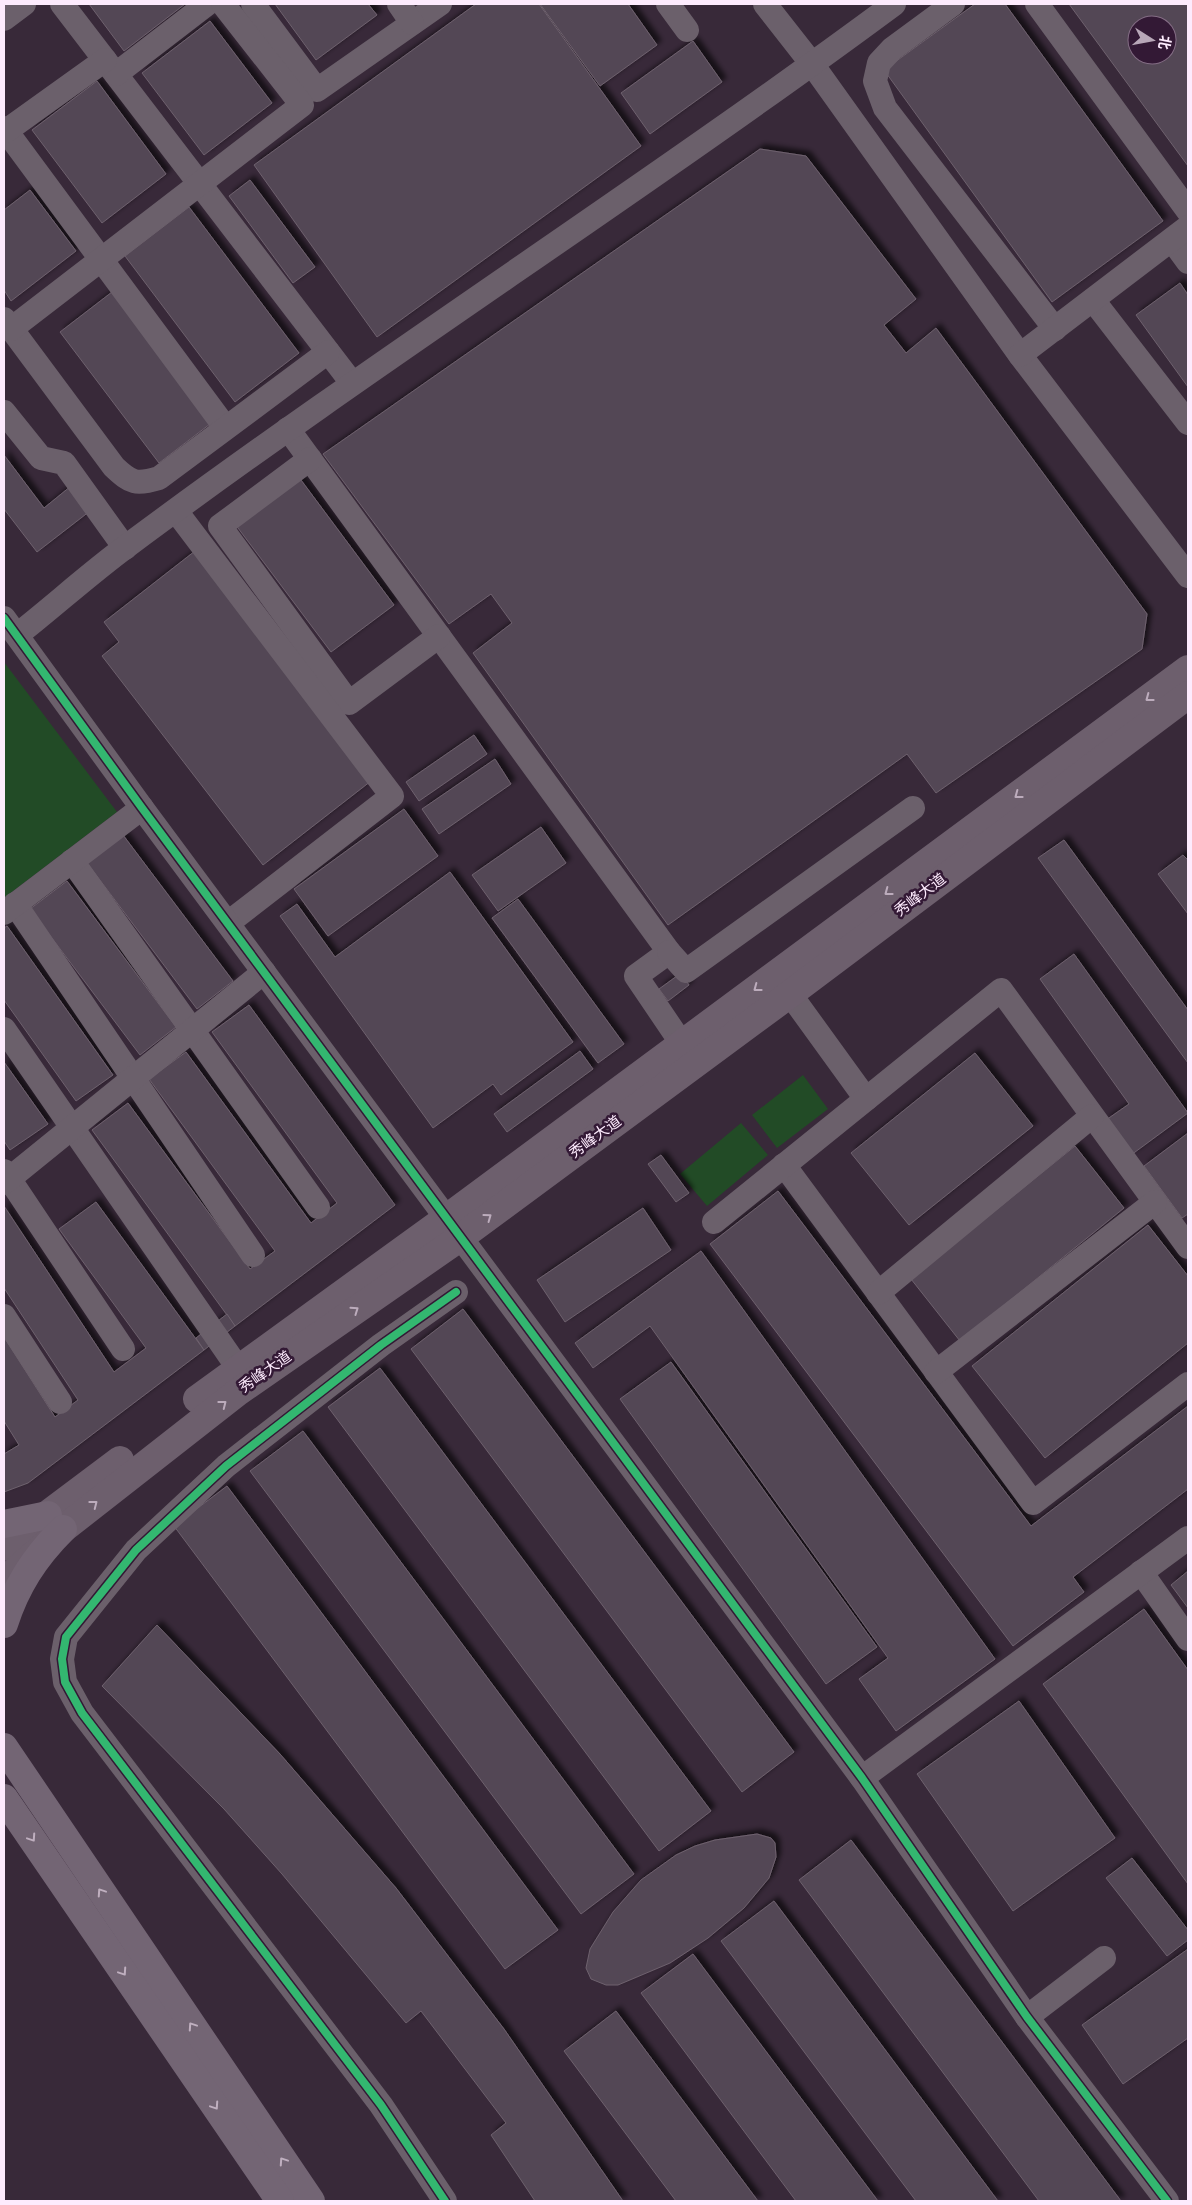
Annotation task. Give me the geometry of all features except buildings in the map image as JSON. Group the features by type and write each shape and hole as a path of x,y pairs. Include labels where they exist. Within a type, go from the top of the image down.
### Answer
{"highway":[{"path":"4,1524 56,1522"},
{"path":"4,1624 19,1584 56,1522"},
{"path":"4,1730 20,1772 33,1793"},
{"path":"4,1748 311,2201"},
{"path":"7,1805 280,2201"}],"main road":[{"name":"秀峰大道","path":"4,1547 56,1522 238,1392 454,1227 682,1044 1188,669"},
{"name":"秀峰大道","path":"4,1581 56,1522 238,1368 454,1227 790,994 1188,695"}],"street":[{"path":"4,19 24,4"},
{"path":"62,4 352,383"},
{"path":"207,4 110,67 5,130 225,427"},
{"path":"223,4 302,105 101,259 7,324 114,467 128,480 143,483 159,478 328,352"},
{"path":"253,4 317,90 440,4"},
{"path":"399,4 412,23"},
{"path":"668,4 687,30"},
{"path":"765,4 812,64 1020,355 1188,576"},
{"path":"894,4 812,64 352,383 124,548 10,626 142,808 862,1778 1027,2017 1167,2201"},
{"path":"953,4 892,49 879,63 874,81 885,108 1055,330"},
{"path":"1037,4 1188,211"},
{"path":"1020,355 1180,233 1188,262"},
{"path":"1093,300 1188,423"},
{"path":"4,412 41,458 64,464 124,548"},
{"path":"288,429 669,952 686,971 913,808"},
{"path":"310,460 220,526 349,703 439,636"},
{"path":"176,511 392,796 228,923"},
{"path":"142,808 9,908 133,1078 253,1254"},
{"path":"72,861 318,1207"},
{"path":"669,952 636,976 682,1044"},
{"path":"123,1349 5,1178 72,1128 264,972"},
{"path":"714,1222 1001,990 1188,1247"},
{"path":"790,994 866,1099"},
{"path":"4,1029 238,1368"},
{"path":"878,1293 1092,1116"},
{"path":"784,1165 1033,1503 1188,1384"},
{"path":"936,1372 1155,1202"},
{"path":"445,2201 381,2105 82,1713 65,1682 62,1660 66,1637 136,1550 226,1466 381,1345 456,1292"},
{"path":"4,1316 60,1402"},
{"path":"862,1778 1188,1538"},
{"path":"1141,1572 1188,1639"},
{"path":"1027,2017 1104,1958"}],"green space":[{"path":"4,662 117,812 4,898"},
{"path":"803,1075 828,1109 777,1148 752,1115"},
{"path":"741,1123 768,1155 707,1206 680,1174"}],"cycle path":[{"path":"4,618 142,808 862,1778 1027,2017 1167,2201"},
{"path":"445,2201 381,2105 82,1713 65,1682 62,1659 66,1637 136,1550 226,1466 381,1345 456,1292"}]}
